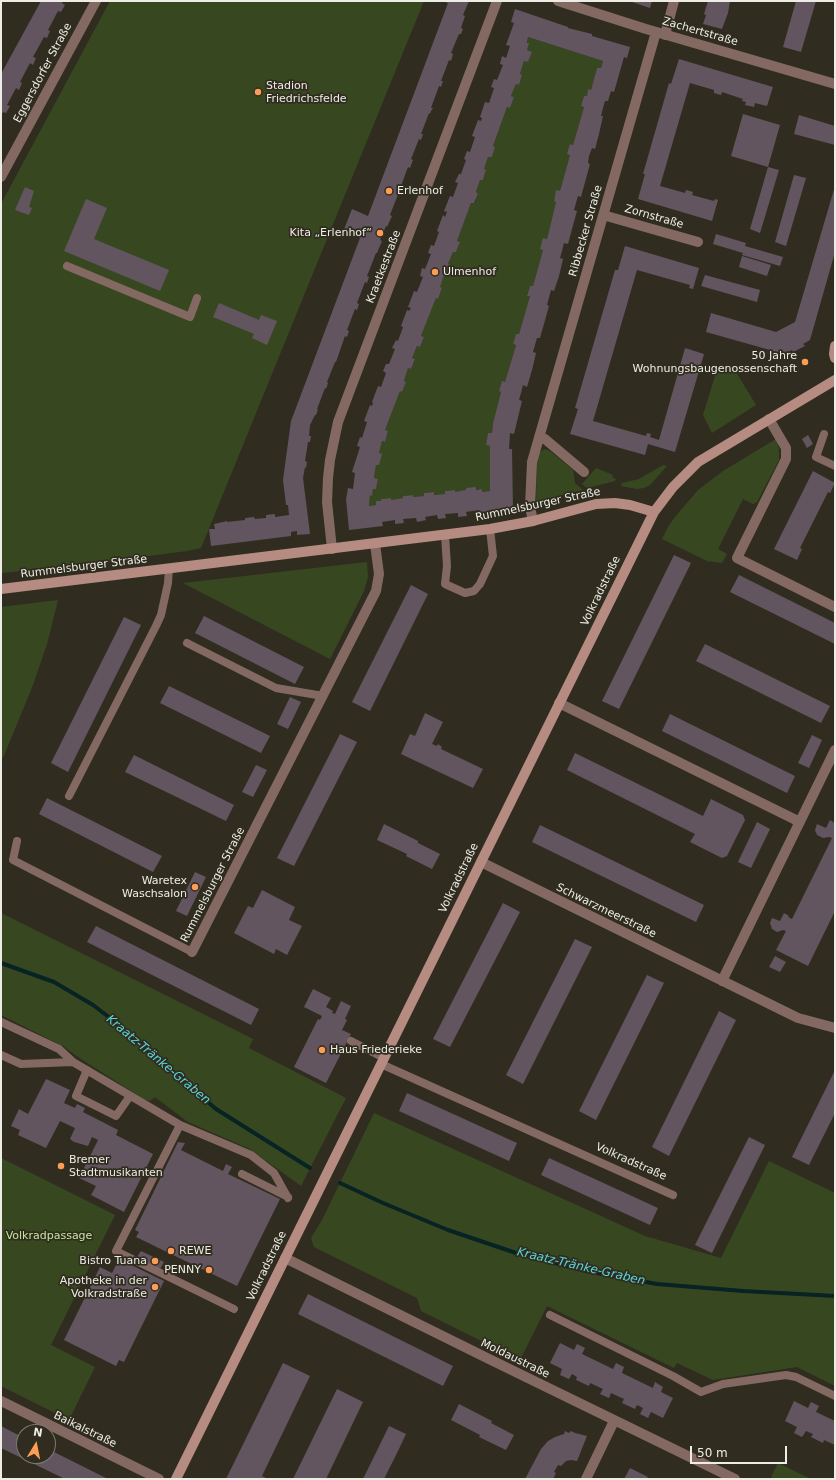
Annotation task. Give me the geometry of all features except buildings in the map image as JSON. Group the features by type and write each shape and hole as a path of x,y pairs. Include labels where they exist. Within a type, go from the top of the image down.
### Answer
{"street":[{"name":"Eggersdorfer Straße","path":"1,177 96,1"},
{"name":"Kraetkestraße","path":"332,549 327,502 328,478 338,422 497,1"},
{"name":"Zachertstraße","path":"558,1 660,33 835,84"},
{"name":"Ribbecker Straße","path":"533,521 530,507 532,462 603,214 660,33 674,1"},
{"name":"Zornstraße","path":"603,214 698,242"},
{"path":"835,346 835,358"},
{"path":"654,512 673,486 698,462 835,380"},
{"path":"769,419 786,448 786,459 738,558 835,607"},
{"path":"539,437 544,439 584,472"},
{"name":"Rummelsburger Straße","path":"1,589 490,529 533,521 596,504 615,503 654,512"},
{"name":"Volkradstraße","path":"176,1479 654,512"},
{"name":"Rummelsburger Straße","path":"192,952 376,592 379,574 376,544"},
{"path":"559,703 800,822"},
{"path":"722,981 835,750"},
{"name":"Schwarzmeerstraße","path":"481,862 798,1018 835,1028"},
{"name":"Moldaustraße","path":"285,1258 614,1421 735,1479"},
{"name":"Baikalstraße","path":"1,1402 159,1479"},
{"path":"586,1479 614,1421"}],"lane":[{"path":"67,266 190,317 197,298"},
{"path":"824,434 816,457 835,466"},
{"path":"445,535 447,566 445,584 465,593 474,591 480,584 493,556 490,529"},
{"path":"70,796 158,620 168,583 169,568"},
{"path":"187,642 276,688 322,696"},
{"name":"Rummelsburger Straße","path":"17,841 13,860 192,952"},
{"path":"1,1022 59,1050 73,1062 180,1125 251,1155 274,1173 288,1198 242,1174"},
{"path":"351,1041 382,1061"},
{"path":"1,1055 21,1064 73,1062"},
{"name":"Volkradstraße","path":"382,1061 673,1195"},
{"path":"87,1070 76,1096 116,1116 130,1096"},
{"path":"180,1125 116,1251 234,1309"},
{"path":"550,1315 673,1376 701,1392 723,1384 786,1375 796,1377 835,1396"}],"green space":[{"path":"110,1 424,1 201,548 63,567 1,573 1,204"},
{"path":"528,37 603,61 601,68 597,68 591,90 588,90 587,96 584,96 581,106 584,107 573,145 570,144 570,155 560,191 556,191 554,201 556,202 547,239 543,238 543,250 533,286 530,286 527,295 530,296 519,334 516,334 513,344 516,345 505,382 502,382 499,391 501,392 492,433 488,433 486,445 490,446 490,491 482,492 482,489 455,492 455,490 445,491 445,494 434,495 434,492 424,493 424,496 413,497 413,495 403,496 403,498 391,500 391,498 381,499 381,501 376,501 376,505 369,506 370,495 372,495 373,489 376,489 378,479 374,478 382,441 385,442 388,431 385,430 400,391 402,392 406,382 404,381 408,368 411,369 415,360 412,358 417,346 420,347 424,337 421,336 436,298 438,298 442,289 440,287 444,275 447,275 451,265 448,264 453,252 456,252 460,242 457,241 471,203 475,203 478,194 476,192 480,180 483,180 486,171 484,169 488,157 492,157 495,147 493,146 507,107 510,108 514,97 511,96 516,84 519,85 522,75 520,74 524,61 528,62 532,52 527,50"},
{"path":"733,367 756,405 712,433 703,415 716,373"},
{"path":"776,439 779,449 779,460 757,502 753,504 743,499 718,549 727,554 722,563 707,561 662,539 669,525 698,490 723,471"},
{"path":"544,449 550,451 573,470 575,483 583,490 536,502 537,456"},
{"path":"663,465 667,466 650,485 644,488 637,489 621,486 622,483 639,479"},
{"path":"596,468 613,475 612,477 616,479 615,481 587,488 582,484"},
{"path":"367,562 368,577 364,591 330,659 183,583"},
{"path":"58,600 47,644 33,685 3,758 1,757 1,607"},
{"path":"1,913 253,1039 249,1048 346,1098 301,1186 250,1149 188,1122 155,1097 150,1101 145,1100 63,1046 1,1015"},
{"path":"374,1113 645,1236 721,1258 769,1161 835,1193 835,1386 797,1367 713,1380 677,1363 674,1368 547,1306 520,1360 421,1311 417,1298 314,1247 311,1238 322,1220"},
{"name":"Volkradpassage","path":"1,1158 115,1215 51,1345 95,1367 69,1420 1,1386"},
{"path":"778,1463 811,1479 774,1479 771,1477"}],"waterway":[{"name":"Kraatz-Tränke-Graben","path":"1,963 54,982 93,1005 114,1021 216,1109 310,1168"},
{"name":"Kraatz-Tränke-Graben","path":"340,1183 448,1230 516,1253 586,1271 657,1284 835,1296"}],"place":[{"name":"Stadion Friedrichsfelde","path":"258,92"},
{"name":"Erlenhof","path":"389,191"},
{"name":"Kita „Erlenhof“","path":"380,233"},
{"name":"Ulmenhof","path":"435,272"},
{"name":"50 Jahre Wohnungsbaugenossenschaft","path":"805,362"},
{"name":"Waretex Waschsalon","path":"195,887"},
{"name":"Haus Friederieke","path":"322,1050"},
{"name":"Bremer Stadtmusikanten","path":"61,1166"},
{"name":"REWE","path":"171,1251"},
{"name":"Bistro Tuana","path":"155,1261"},
{"name":"PENNY","path":"209,1270"},
{"name":"Apotheke in der Volkradstraße","path":"155,1287"}]}
